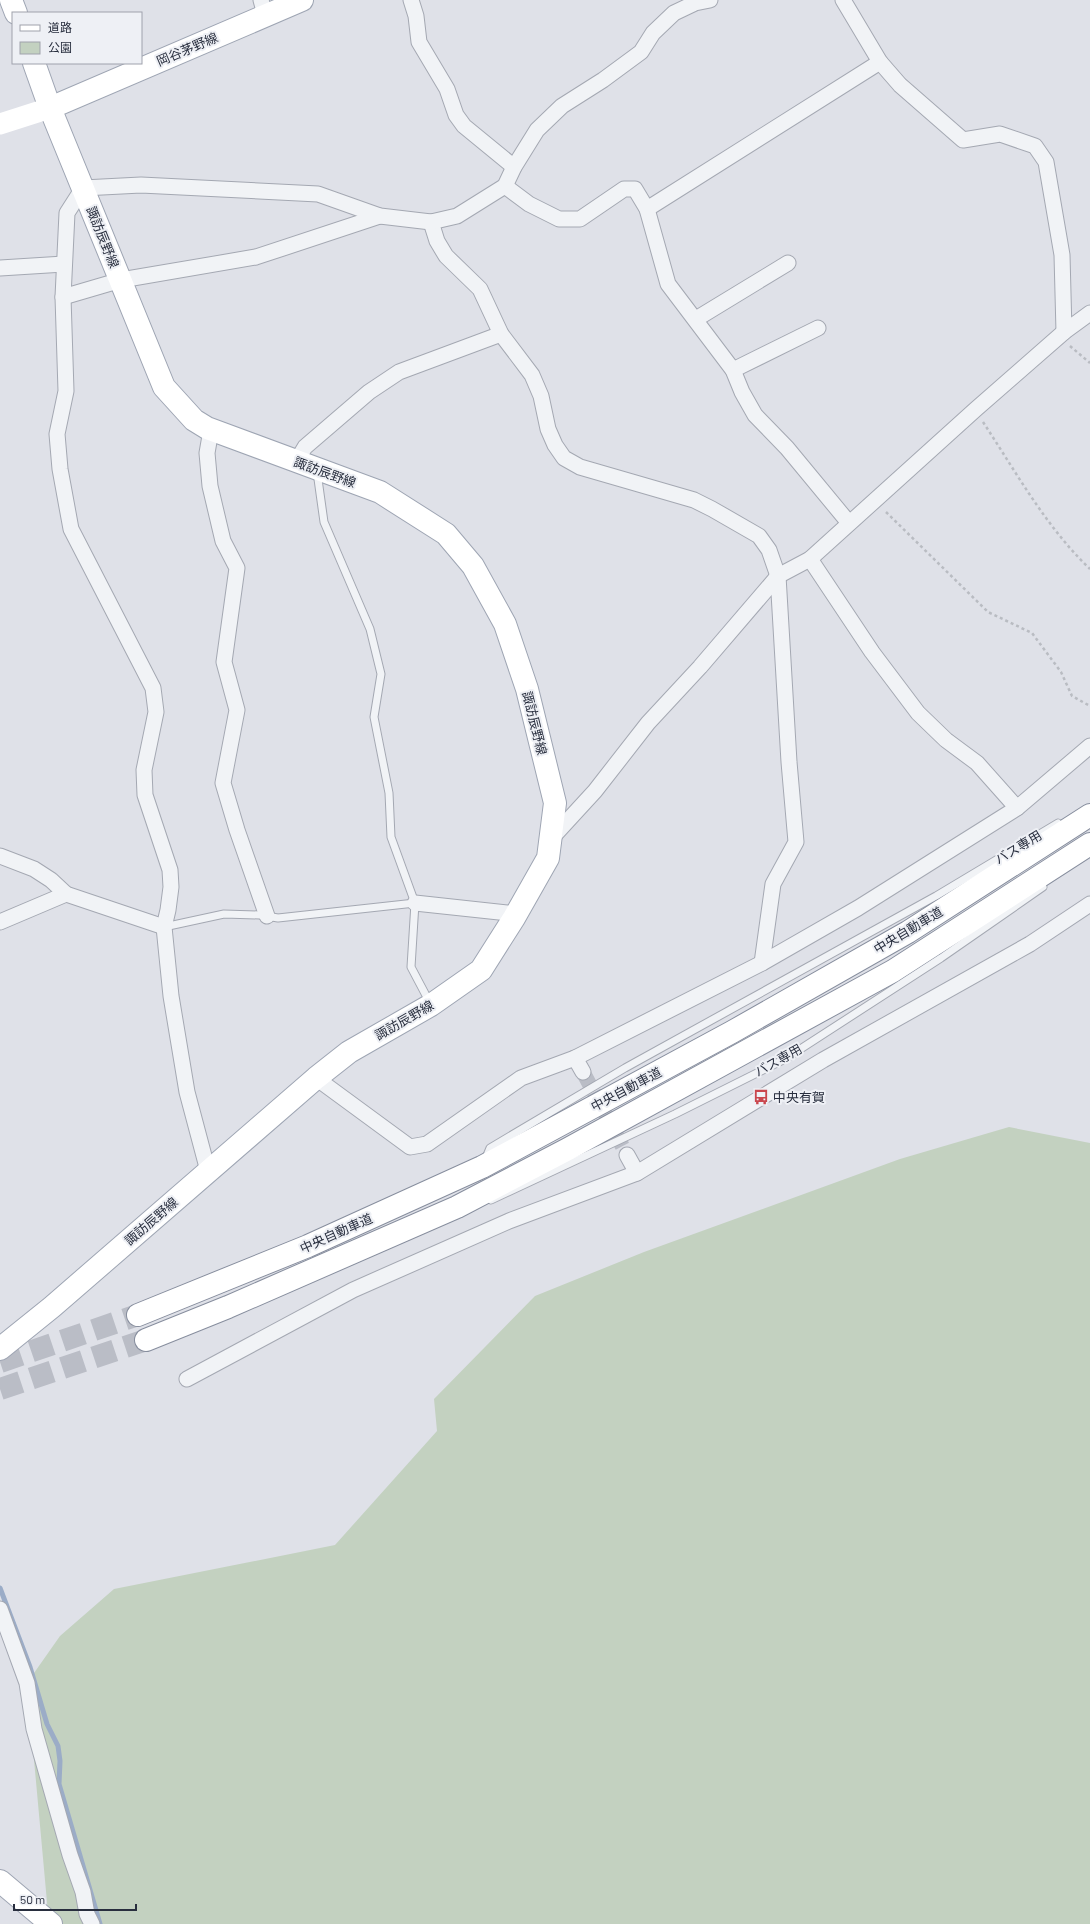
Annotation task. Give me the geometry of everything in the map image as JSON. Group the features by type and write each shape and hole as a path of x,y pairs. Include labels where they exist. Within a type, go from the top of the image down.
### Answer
{"main road":[{"path":"11,0 16,12"},
{"name":"岡谷茅野線","path":"50,108 263,8 302,0"},
{"name":"諏訪辰野線","path":"0,1349 52,1307 316,1078 349,1052 431,1005 481,970 517,914 548,858 555,803 527,689 504,624 473,566 446,534 380,492 211,430 194,420 164,387 50,108 34,64"},
{"name":"中央自動車道","path":"138,1315 308,1246 482,1167 732,1032 908,932 1077,818"},
{"name":"中央自動車道","path":"146,1340 228,1307 457,1207 721,1067 893,971 1063,865 1090,844"},
{"path":"0,1880 52,1924"}],"street":[{"path":"411,0 416,16 419,42 447,89 456,115 464,126 514,167"},
{"path":"208,1172 187,1092 171,996 164,927 169,902 170,870 145,795 144,770 156,712 153,688 71,529 60,469 57,434 66,391 63,297 67,213 83,188 141,185 318,194 380,216 431,222 458,216 505,186 514,167 537,130 562,106 603,80 641,52 653,33 674,13 695,3 710,0"},
{"path":"843,0 880,62 900,85 963,140 1000,134 1034,146 1046,162 1062,255 1062,334"},
{"path":"647,209 880,62"},
{"path":"0,124 50,108"},
{"path":"505,186 529,204 559,219 580,219 624,189 635,189 647,209 668,284 696,319 733,370 742,392 755,415 787,448 849,523"},
{"path":"63,297 121,280 256,257 380,216"},
{"path":"431,222 436,241 446,256 480,290 501,334 532,375 541,396 548,429 555,445 564,458 580,467 694,500 758,536 769,550 778,576 789,762 796,842 773,884 762,963"},
{"path":"696,319 788,263"},
{"path":"0,268 64,264"},
{"path":"550,840 595,792 648,722 700,667 778,576 810,559 976,409 1062,334 1090,313"},
{"path":"733,370 818,328"},
{"path":"296,462 305,447 369,392 399,372 501,334"},
{"path":"211,430 206,453 210,486 223,541 237,568 224,662 237,710 223,783 237,830 267,916"},
{"path":"810,559 872,652 918,713 946,740 977,763 1017,808"},
{"path":"316,1078 410,1147 427,1144 521,1078 576,1058 762,963 858,908 1017,808 1090,746"},
{"path":"0,856 34,869 51,880 66,894 164,927"},
{"path":"0,922 66,894"},
{"path":"415,903 517,914"},
{"path":"187,1379 353,1290 509,1221 637,1174 823,1060 1030,944 1090,904"},
{"path":"576,1058 583,1072"},
{"path":"627,1155 637,1174"},
{"path":"0,1609 27,1683 34,1730 70,1855 83,1892 87,1914 92,1924"}],"lane":[{"path":"317,470 324,522 370,629 381,674 374,717 389,793 391,837 415,903 411,967 431,1005"},
{"name":"バス専用","path":"457,1207 496,1199 675,1114 785,1058 941,958 1049,883"},
{"path":"164,927 224,914 278,918 415,903"}],"path":[{"path":"1062,334 1090,363"},
{"path":"976,409 1040,511 1074,554 1090,569"},
{"path":"874,500 988,612 1032,633 1061,672 1072,696 1090,706"}],"green space":[{"path":"1009,1127 1090,1143 1090,1924 49,1924 27,1683 60,1636 114,1589 335,1545 437,1431 434,1399 535,1296 644,1252 900,1159"}],"waterway":[{"path":"0,1588 30,1667 47,1724 58,1746 60,1761 59,1784 100,1924"}],"tunnel":[{"path":"583,1072 627,1155"},
{"path":"0,1362 138,1315"},
{"path":"0,1389 146,1340"}],"place":[{"name":"中央有賀","path":"761,1097"}]}
